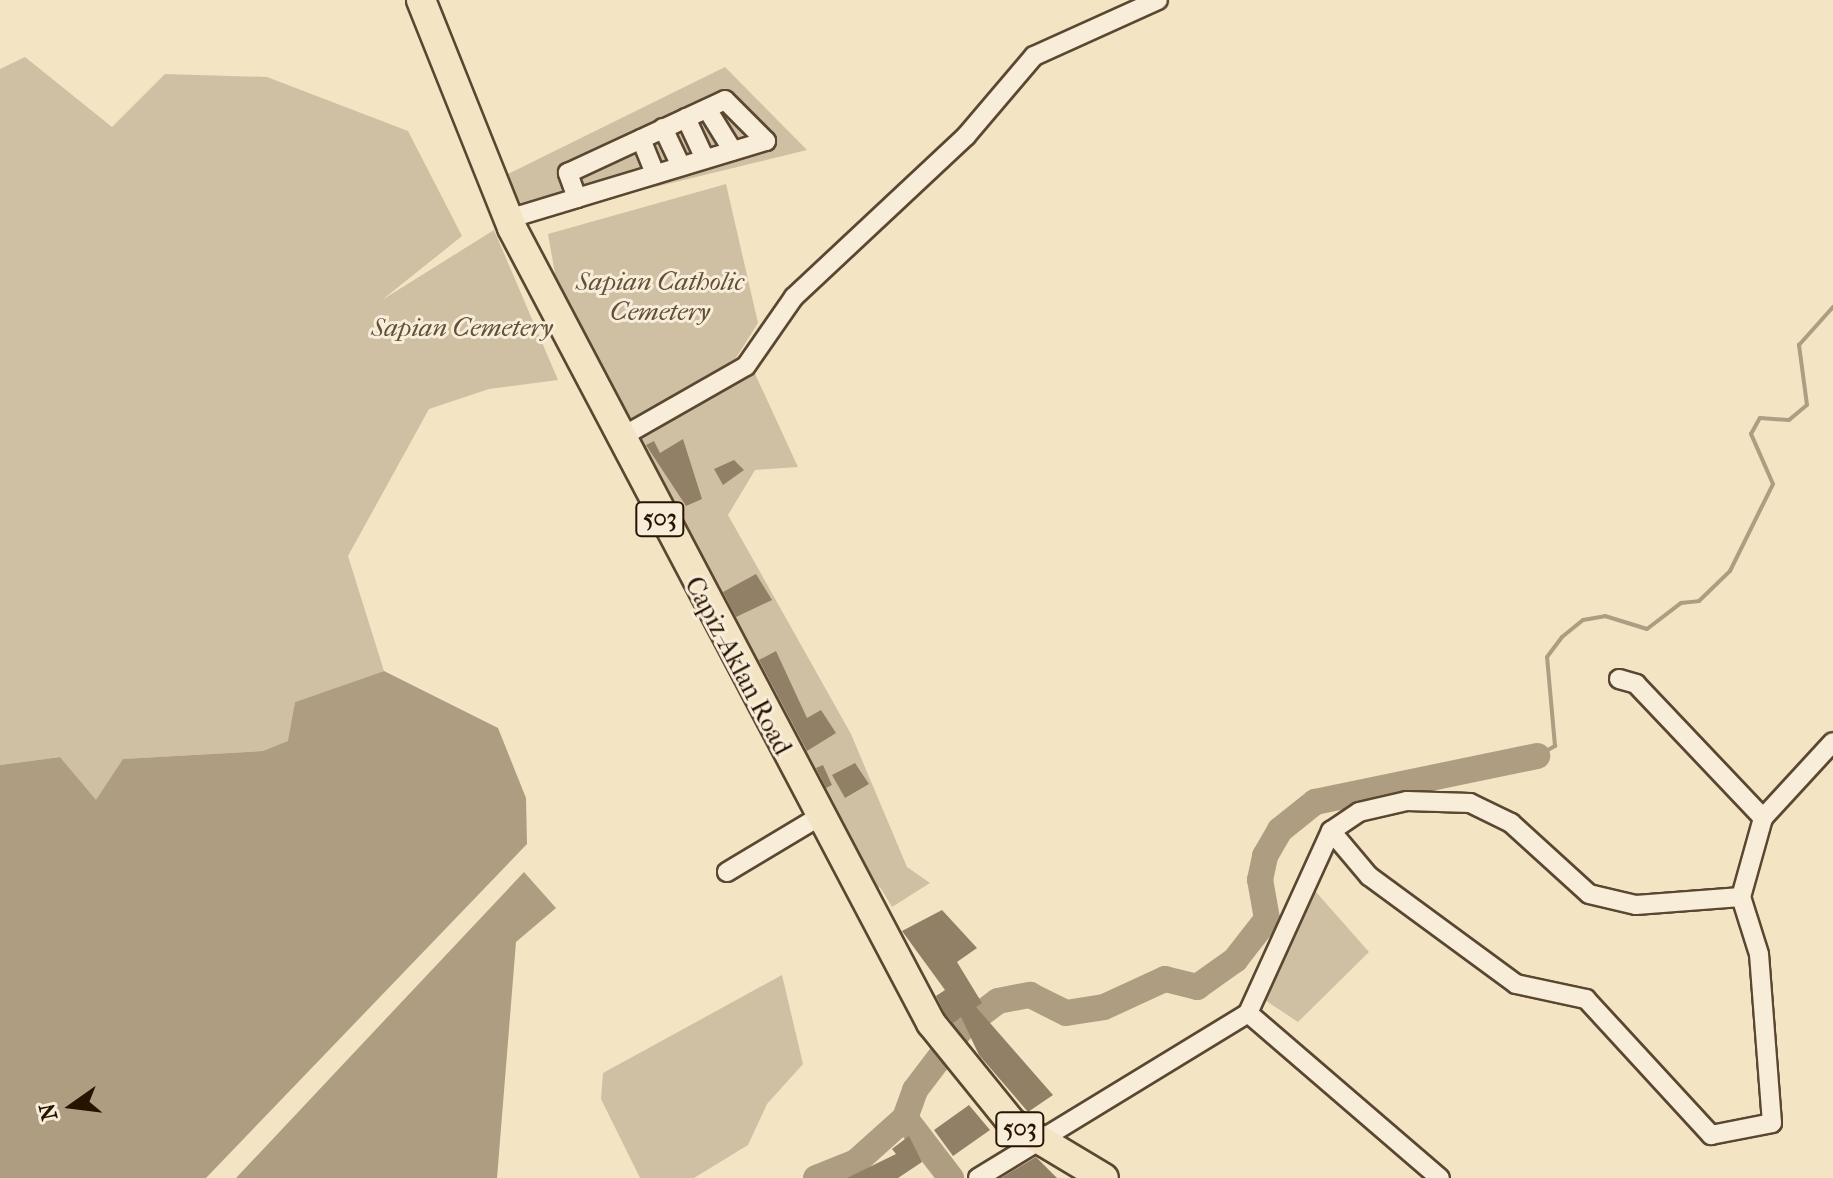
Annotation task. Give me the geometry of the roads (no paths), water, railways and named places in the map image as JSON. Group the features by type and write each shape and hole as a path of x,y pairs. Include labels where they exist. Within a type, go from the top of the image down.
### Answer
{"main road":[{"name":"Capiz-Aklan Road","path":"421,0 508,219 618,439 817,818 931,1023 954,1058 1038,1141 1103,1178"}],"street":[{"path":"618,439 746,366 794,297 966,136 1034,56 1158,0"},
{"path":"508,219 766,141 725,100 568,173 577,198"},
{"path":"707,109 733,151"},
{"path":"686,118 705,159"},
{"path":"663,128 681,166"},
{"path":"641,139 655,174"},
{"path":"616,151 628,182"},
{"path":"595,161 605,189"},
{"path":"1619,679 1636,684 1763,818"},
{"path":"1331,831 1369,876 1516,984 1586,999 1711,1135 1772,1123 1759,954 1741,897 1763,818 1833,742"},
{"path":"979,1178 1248,1013 1331,831 1359,812 1407,801 1470,803 1511,823 1589,894 1636,905 1741,897"},
{"path":"727,872 817,818"},
{"path":"1248,1013 1440,1178"}],"waterway":[{"path":"1537,756 1555,746 1547,657 1562,637 1583,620 1605,616 1647,629 1681,603 1699,601 1730,571 1773,484 1751,434 1760,418 1789,420 1807,405 1799,345 1833,307"},
{"path":"816,1178 856,1162 905,1118 915,1090 962,1028 998,1001 1030,995 1066,1013 1104,1007 1165,979 1197,987 1235,960 1267,919 1260,880 1265,856 1280,830 1315,802 1537,756"},
{"path":"905,1118 951,1178"}],"park label":[{"name":"Sapian Catholic Cemetery","path":"660,297"},
{"name":"Sapian Cemetery","path":"462,328"}]}
